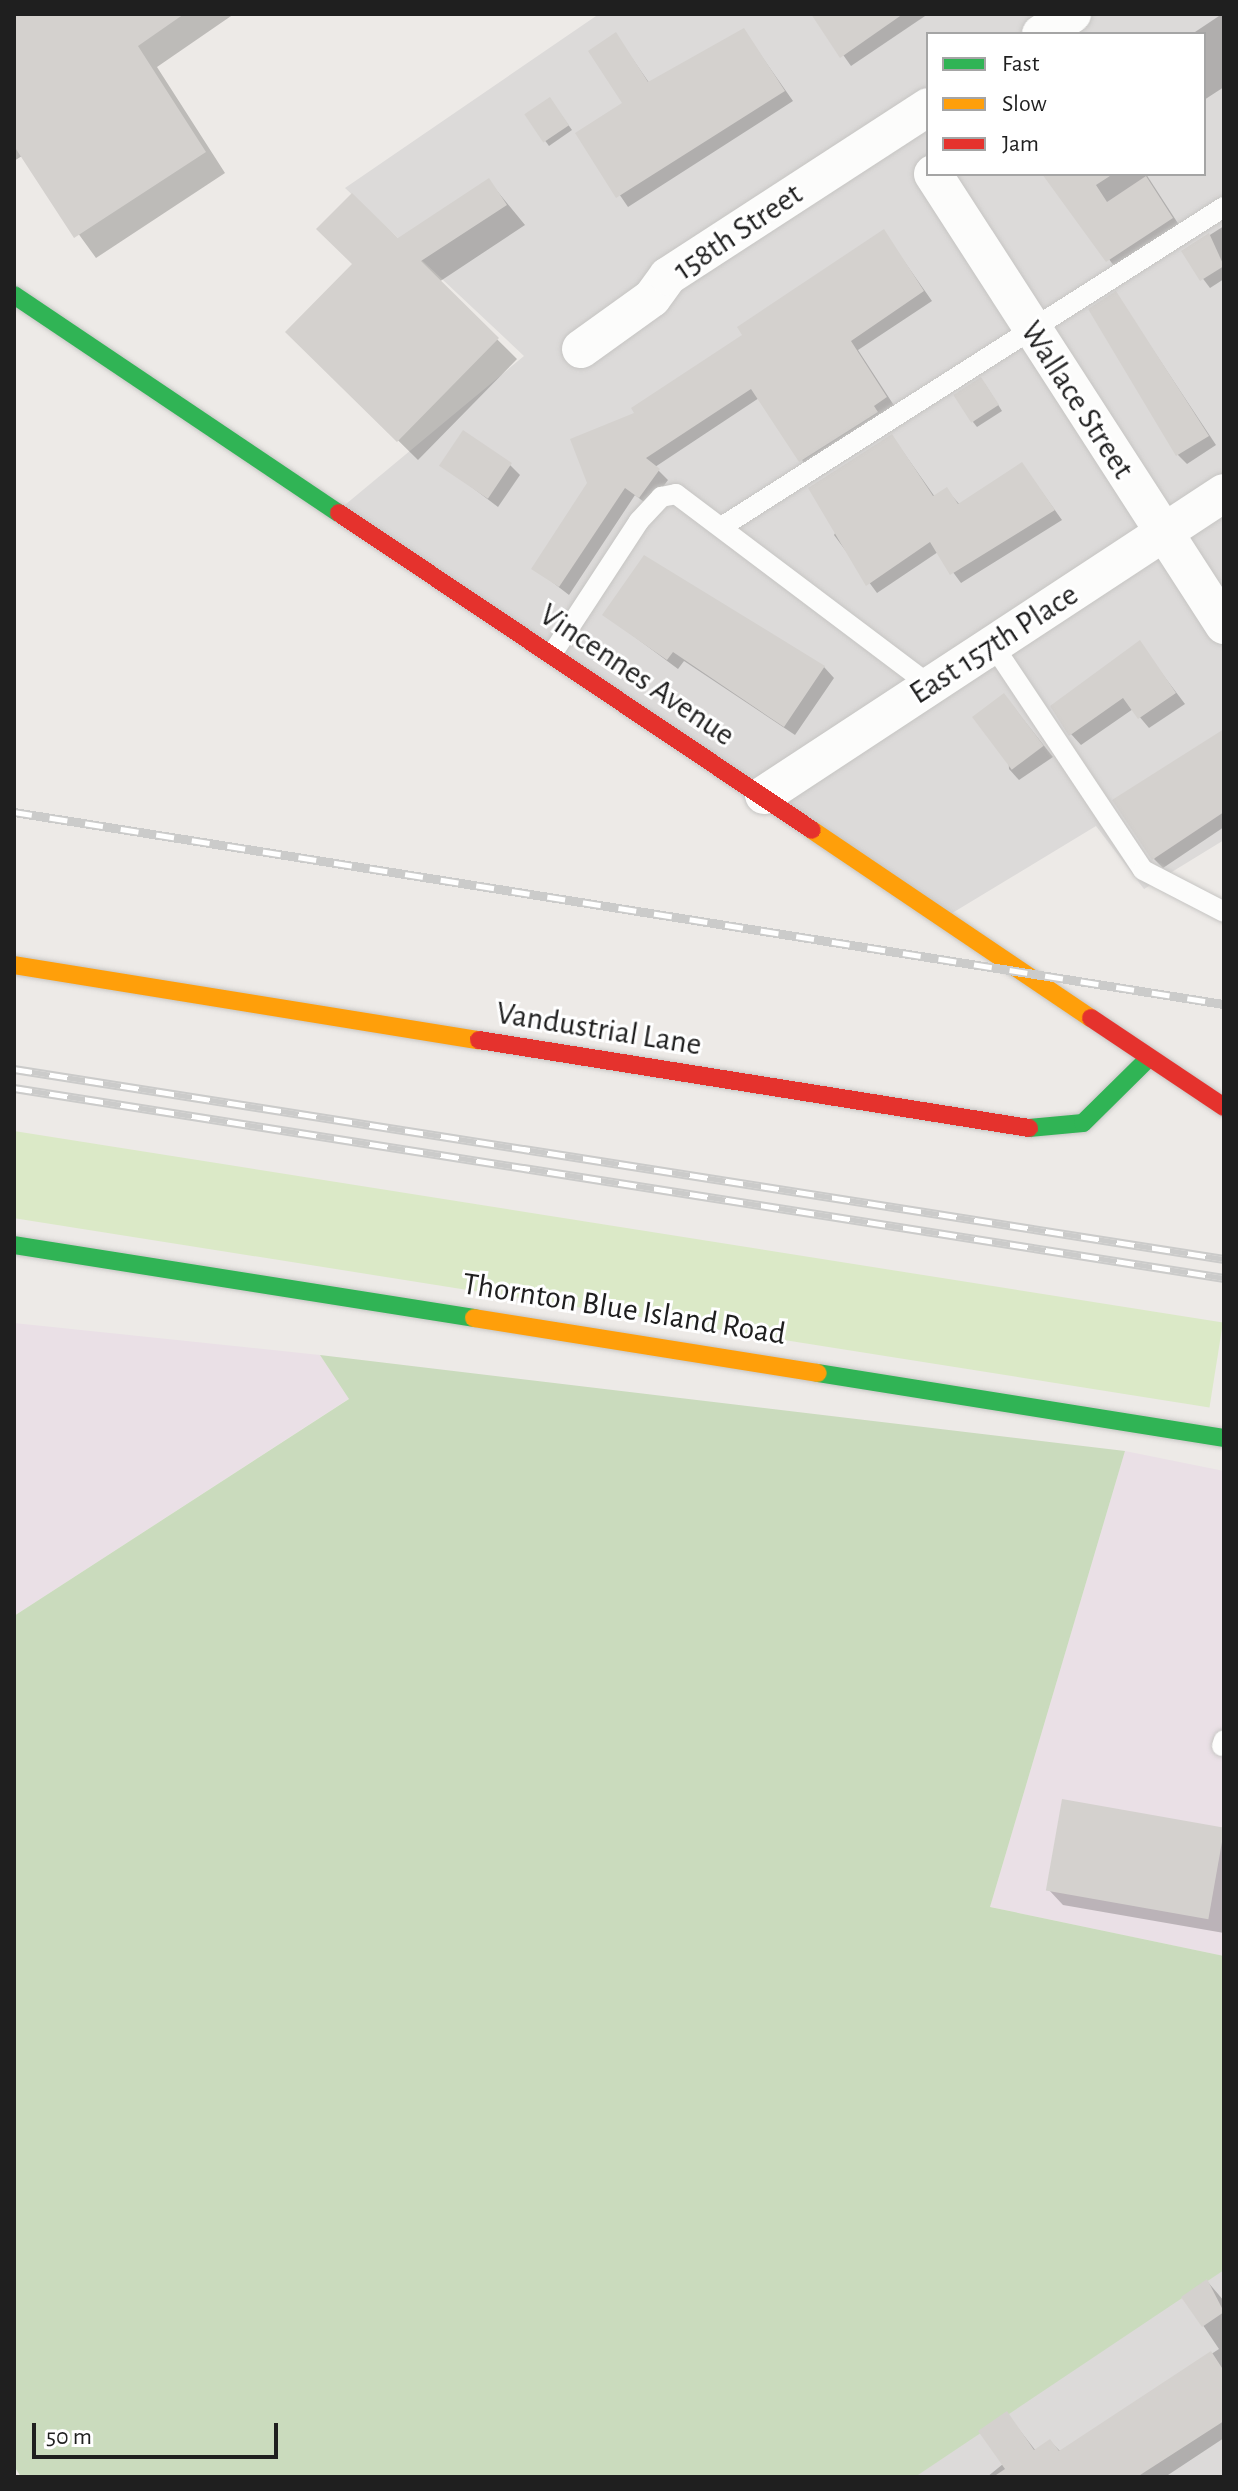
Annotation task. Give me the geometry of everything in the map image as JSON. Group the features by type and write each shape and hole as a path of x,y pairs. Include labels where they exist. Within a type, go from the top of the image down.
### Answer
{"street":[{"path":"1044,32 1072,14"},
{"path":"915,115 926,157"},
{"name":"158th Street","path":"581,349 652,298 668,276 915,115"},
{"name":"Wallace Street","path":"934,176 1030,330 1224,625"},
{"name":"Vincennes Avenue","path":"14,295 764,795 1224,1107"},
{"name":"East 157th Place","path":"764,795 1224,493"},
{"name":"Vandustrial Lane","path":"14,965 1045,1131 1083,1123 1149,1058"},
{"name":"Thornton Blue Island Road","path":"14,1245 1224,1438"}],"lane":[{"path":"723,526 1224,207"},
{"path":"552,654 661,497 690,501 931,686"},
{"path":"993,645 1143,870 1224,912"}],"shaded area":[{"path":"599,14 1224,14 1224,840 1144,889 1096,826 944,918 334,514 524,356 345,188"},
{"path":"14,1323 320,1355 350,1398 14,1616"},
{"path":"1125,1451 1224,1471 1224,1956 990,1907"},
{"path":"1224,2269 1224,2477 914,2477"}],"green space":[{"path":"14,1131 1223,1322 1209,1407 14,1218"},
{"path":"320,1355 1125,1451 990,1907 1224,1956 1224,2270 915,2477 21,2477 14,2466 14,1616 349,1399"}],"building":[{"path":"14,14 184,14 138,46 206,152 74,238 14,146"},
{"path":"811,14 903,14 840,58"},
{"path":"744,28 785,91 616,198 575,133 622,103 588,51 616,32 648,82"},
{"path":"550,97 569,125 543,143 524,114"},
{"path":"1043,176 1110,176 1096,185 1107,202 1146,176 1173,218 1106,262"},
{"path":"489,178 507,205 421,261 499,338 397,442 285,332 352,264 316,229 352,193 398,238"},
{"path":"884,229 924,291 851,341 887,397 874,406 878,412 799,462 751,389 646,458 660,469 639,498 625,488 559,587 531,569 587,483 570,439 634,413 631,408 742,335 737,327"},
{"path":"1209,233 1224,266 1200,281 1181,251"},
{"path":"1116,291 1209,436 1176,456 1088,309"},
{"path":"981,377 999,405 971,423 953,395"},
{"path":"463,430 512,463 488,499 439,466"},
{"path":"892,434 933,496 947,487 958,504 1022,462 1055,510 950,575 930,542 866,586 808,488"},
{"path":"644,555 825,666 784,727 673,652 667,660 602,615"},
{"path":"1140,640 1176,693 1138,719 1123,698 1069,736 1050,706"},
{"path":"1004,693 1044,746 1012,770 972,717"},
{"path":"1224,729 1224,812 1152,860 1112,800"},
{"path":"1062,1799 1224,1828 1208,1919 1046,1891"},
{"path":"1207,2279 1224,2312 1202,2327 1181,2297"},
{"path":"1211,2351 1224,2371 1224,2421 1137,2477 993,2477 1005,2469 978,2431 1007,2411 1034,2450 1050,2439 1059,2451"}],"railway":[{"path":"14,812 1224,1004"},
{"path":"14,1069 1224,1259"},
{"path":"14,1088 1224,1278"}],"traffic: fast":[{"path":"14,295 339,513"},
{"path":"1029,1128 1083,1123 1149,1058"},
{"path":"14,1245 474,1318"},
{"path":"818,1373 1224,1438"}],"traffic: slow":[{"path":"812,830 1091,1018"},
{"path":"14,965 479,1040"},
{"path":"474,1318 818,1373"}],"traffic: jam":[{"path":"339,513 812,830"},
{"path":"1091,1018 1224,1107"},
{"path":"479,1040 1029,1128"}]}
